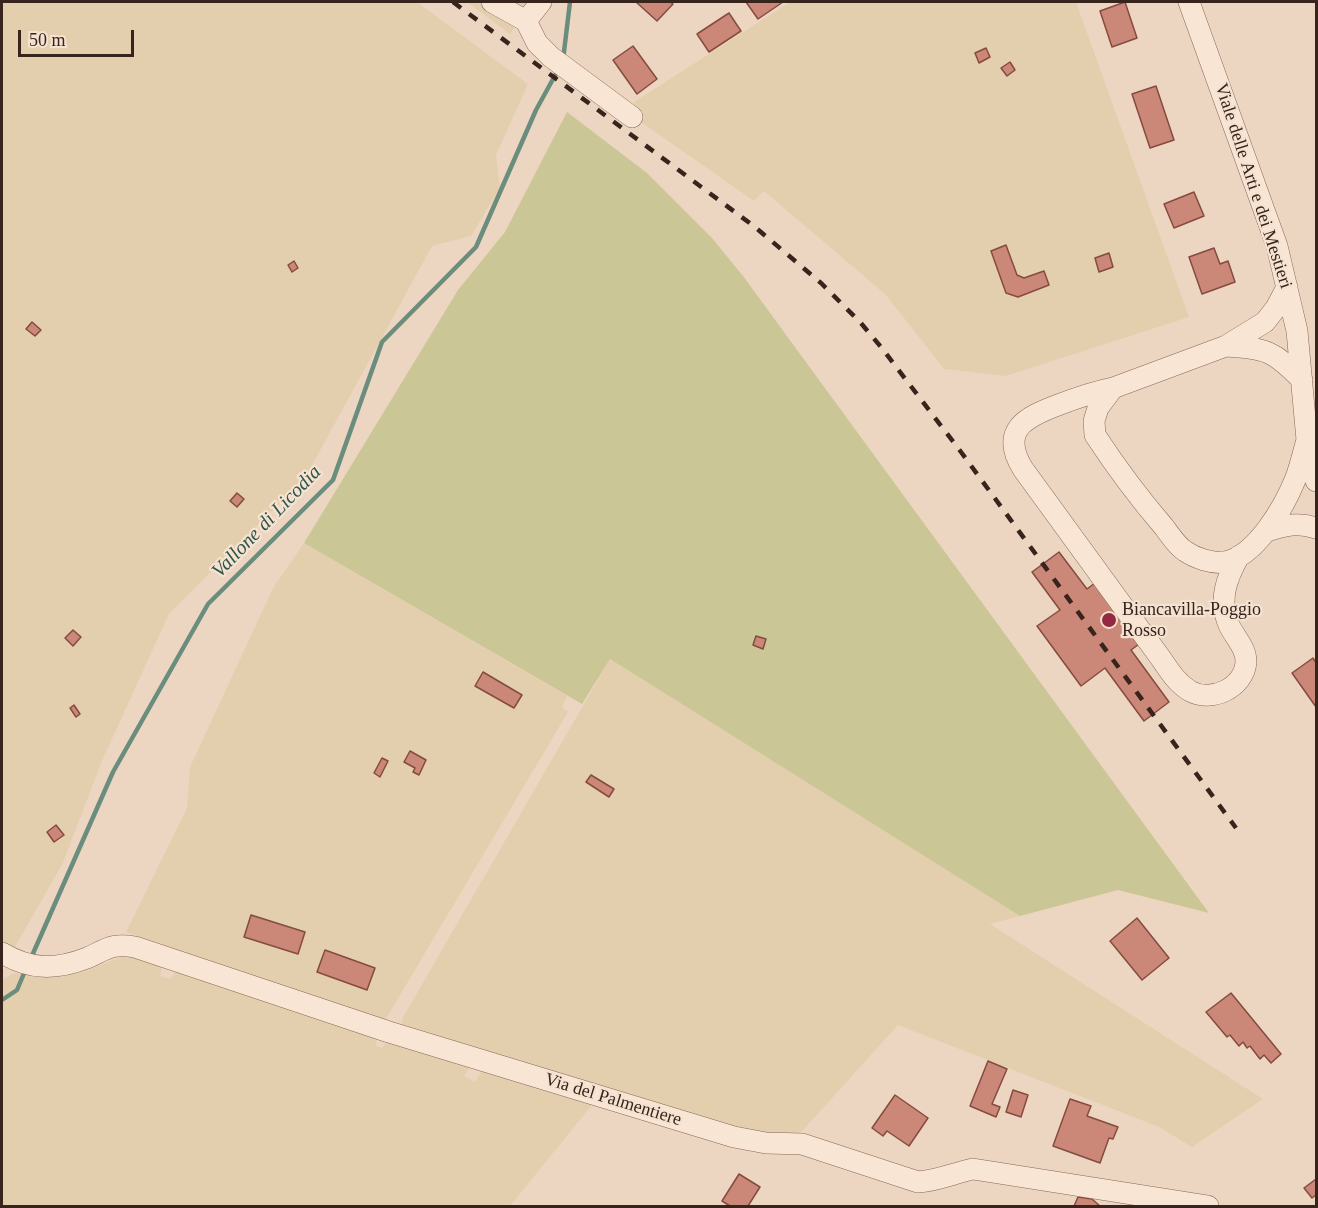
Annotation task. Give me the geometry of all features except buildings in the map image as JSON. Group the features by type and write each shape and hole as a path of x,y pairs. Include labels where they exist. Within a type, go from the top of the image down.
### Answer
{"street":[{"path":"492,2 526,21 537,43 551,57 632,117"},
{"path":"526,21 541,2"},
{"name":"Viale delle Arti e dei Mestieri","path":"1189,2 1277,246 1297,331 1306,440 1317,481"},
{"path":"1239,556 1230,572 1223,599 1229,625 1244,648 1246,662 1244,669 1238,680 1224,692 1212,695 1192,692 1179,683 1023,469 1014,449 1014,439 1019,427 1027,418 1087,394 1113,388 1226,346 1265,322 1276,308 1287,287"},
{"path":"1226,346 1257,348 1273,354 1302,380"},
{"path":"1113,388 1098,408 1094,421 1095,435 1152,513 1183,550 1197,557 1225,562 1239,556 1267,531 1295,480 1306,440"},
{"path":"1267,531 1298,524 1317,528"},
{"name":"Via del Palmentiere","path":"2,954 17,963 28,966 63,966 86,958 106,947 119,944 135,947 389,1032 734,1137 766,1143 802,1144 918,1182 935,1181 973,1169 1145,1202 1208,1206"}],"shaded area":[{"path":"2,2 417,2 528,84 496,155 500,188 471,236 432,246 305,478 169,614 101,763 63,863 11,954 2,947"},
{"path":"467,2 531,2 510,34"},
{"path":"790,2 1076,2 1189,317 1006,376 944,369 886,295 764,191 754,201 641,122 634,102"},
{"path":"567,112 647,173 712,238 743,276 1209,913 1118,890 1020,916 610,659 582,704 304,543 458,290 505,232"},
{"path":"304,543 567,696 562,707 568,712 384,1022 126,932 187,808 190,767 273,588"},
{"path":"610,659 1020,916 990,924 1263,1099 1192,1147 1159,1127 898,1025 796,1138 757,1136 402,1027 402,1019"},
{"path":"128,954 163,964 160,976 171,979 176,969 378,1037 375,1045 382,1048 389,1038 471,1065 464,1076 475,1082 483,1069 592,1105 510,1206 2,1206 2,980 14,973 46,975 81,973"}],"waterway":[{"name":"Vallone di Licodia","path":"563,60 570,2"},
{"name":"Vallone di Licodia","path":"31,958 113,772 208,604 333,480 382,342 476,247 536,110 558,70"},
{"name":"Vallone di Licodia","path":"2,1000 17,990 25,971"}],"railway":[{"path":"453,2 755,227 821,283 860,322 961,452 1236,828"}],"place":[{"name":"Biancavilla-Poggio Rosso","path":"1109,620"}]}
